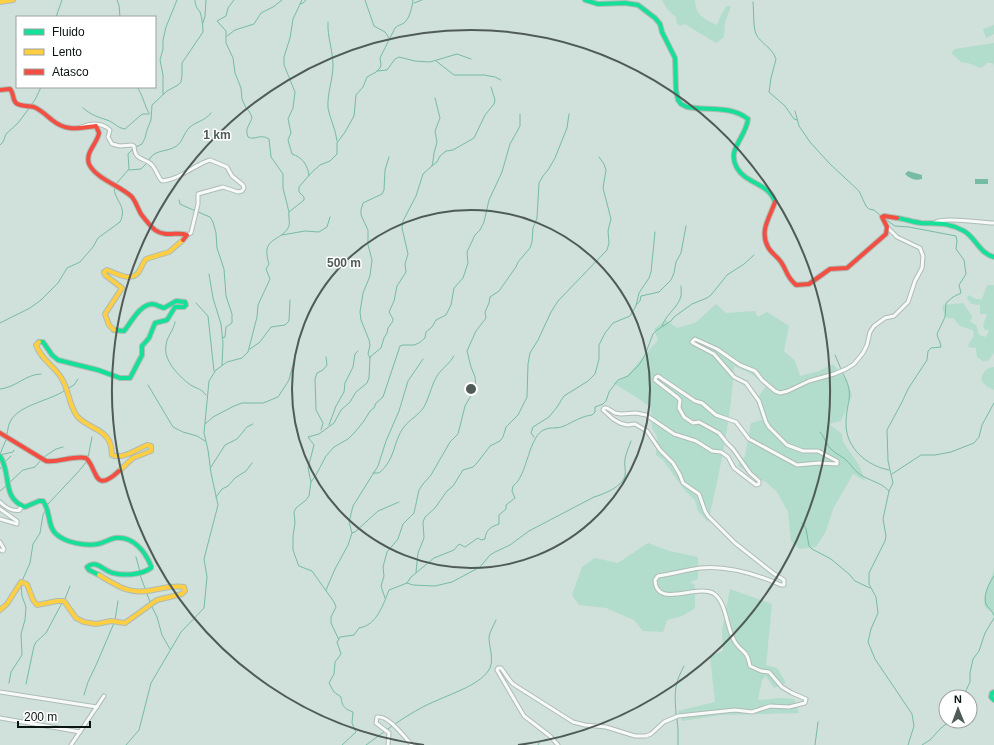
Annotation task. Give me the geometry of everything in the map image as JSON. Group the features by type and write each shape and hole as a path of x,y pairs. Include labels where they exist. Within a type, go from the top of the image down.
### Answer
{"street":[{"path":"0,2 13,0"},
{"path":"586,0 594,3 619,0 634,2 648,12 660,24 676,62 677,96 682,105 692,108 724,109 742,115 748,119 748,123 742,138 734,148 733,160 744,176 766,189 773,199 774,205 768,216 765,227 765,237 768,247 779,259 791,282 796,284 809,284 826,271 847,268 886,234 887,226"},
{"path":"0,90 10,89 17,104 20,106 32,106 63,127 80,128 96,126 100,130 99,138 90,149 88,155 90,166 94,171 133,198 141,214 155,230 170,235 183,233 187,235"},
{"path":"0,433 46,461 52,462 81,457 86,458 96,478 100,480 107,479 116,474 134,458 151,451 151,446 147,445 123,456 116,457 112,455 108,439 96,428 78,418 72,407 62,380 53,369 46,364 36,345 40,341 43,342 52,355 58,360 98,370 120,378 130,378 142,355 142,346 149,338 155,323 167,320 175,307 186,307 186,304 183,301 177,300 164,308 150,304 135,316 124,331 116,332 112,330 105,314 122,288 105,275 104,272 107,270 126,276 134,276 137,274 144,261 168,253 191,233 198,204 198,194 224,187 238,192 242,191 244,188 243,184 232,176 227,167 210,160 193,170 184,172 178,177 162,181 156,173 153,165 134,153 134,146 128,144 120,146 112,144 108,137 110,130 107,127 92,124 80,128"},
{"path":"896,236 887,226 882,217 905,219 920,224 950,224 963,230 976,244 990,256 994,257"},
{"path":"934,223 936,221 949,220 994,223"},
{"path":"558,745 550,736 524,716 497,670 498,668 501,668 506,678 513,684 573,722 606,727 635,736 646,736 651,734 664,722 678,716 735,710 755,711 770,706 789,707 805,703 806,699 782,687 772,674 750,666 746,653 737,645 732,637 722,605 717,597 712,593 707,591 670,595 661,593 658,590 655,580 658,576 700,568 716,568 744,572 781,585 784,585 784,580 735,543 708,516 699,494 682,483 680,475 673,463 660,450 645,429 635,424 627,425 620,423 603,410 604,408 607,408 616,413 646,416 674,434 696,441 709,449 726,455 734,468 756,485 759,484 759,481 750,473 733,449 719,433 699,422 693,423 684,417 679,408 680,400 655,380 658,376 695,401 702,404 716,415 736,422 749,439 789,462 797,466 826,463 835,465 837,463 836,460 818,451 803,451 788,445 769,427 759,401 746,383 734,377 714,354 692,342 695,339 705,345 717,349 740,365 755,371 762,380 777,393 788,391 809,381 846,369 854,364 863,353 867,345 870,332 874,326 885,318 894,316 908,302 915,281 922,268 923,256 920,248 896,236 886,234"},
{"path":"0,456 4,461 4,476 8,497 14,504 22,507 28,507 41,501 45,502 52,529 62,538 94,544 116,538 127,539 139,547 146,555 151,568 147,571 119,575 110,573 97,564 90,565 87,567 88,570 113,584 135,592 155,590 175,585 184,587 185,591 182,594 157,600 125,623 111,621 96,624 84,622 76,618 64,602 57,601 40,606 37,605 33,601 32,592 27,584 21,582 17,585 6,606 0,610"},
{"path":"0,502 8,508 17,511 22,507"},
{"path":"0,509 17,521 17,524 0,519"},
{"path":"0,542 4,549 3,551 0,550"},
{"path":"0,692 97,707"},
{"path":"994,692 990,697 994,700"},
{"path":"71,745 104,696"},
{"path":"388,745 389,733 376,723 377,717 382,717 393,724 412,745"},
{"path":"0,718 80,732"}],"shaded area":[{"path":"662,0 695,0 695,5 701,16 717,25 727,6 731,6 725,22 724,37 716,43 685,24 680,26 677,24 676,17 667,9"},
{"path":"994,25 994,34 986,38 983,29"},
{"path":"994,43 994,66 993,63 987,63 981,68 961,62 951,53 955,49"},
{"path":"908,171 922,175 922,179 915,180 909,177 905,174"},
{"path":"975,179 988,179 988,184 975,184"},
{"path":"987,285 994,285 994,353 988,361 983,361 977,357 976,348 968,347 974,336 973,330 960,326 953,318 947,318 942,309 943,305 963,303 972,316 972,319 969,321 976,325 979,335 986,337 989,330 985,330 983,326 987,314 980,314 980,305 971,304 970,301 967,300 968,295 976,299 982,299"},
{"path":"716,304 726,313 755,311 758,317 767,312 789,326 784,351 795,361 800,376 819,371 833,364 846,380 852,395 841,421 829,424 842,434 843,442 859,465 865,481 853,474 833,509 826,531 816,547 799,549 791,541 788,512 777,492 767,483 738,466 745,456 751,423 762,420 756,401 766,387 752,374 734,366 733,386 724,445 708,522 698,511 695,500 685,491 663,460 656,455 657,436 652,428 651,408 613,383 625,378 658,340 654,329 666,320 677,328 695,323"},
{"path":"994,367 994,390 986,386 981,380 988,368"},
{"path":"648,543 669,551 698,557 698,579 690,582 695,585 695,608 682,616 667,620 663,632 643,631 634,620 606,608 579,605 572,595 582,567 595,558 618,563"},
{"path":"994,568 994,618 992,612 985,607 984,601"},
{"path":"730,589 772,604 766,665 777,668 786,683 774,688 766,676 762,680 758,700 780,698 794,699 799,713 720,715 682,721 678,711 715,702 710,656 723,651 722,631"}],"waterway":[{"path":"56,16 62,0"},
{"path":"117,0 120,16"},
{"path":"163,94 163,75 160,60 166,27 177,0"},
{"path":"136,147 142,144 145,138 151,120 152,105 167,91 181,82 182,63 203,32 201,14 197,8 195,0"},
{"path":"203,23 206,0"},
{"path":"234,0 228,8 226,16 217,21 226,31 226,43 233,58 235,73 241,88 242,99 252,117 247,129 248,137 266,137 269,139 271,157 283,174 283,188 289,212"},
{"path":"227,36 235,30 254,24 261,13 273,7 282,0"},
{"path":"302,0 293,19 290,38 284,57 284,65 295,92 293,108 288,119 291,133 288,140 292,154 299,157 304,162 309,176"},
{"path":"300,4 306,0"},
{"path":"365,0 374,26 385,32 389,38"},
{"path":"126,745 139,730 151,683 181,632 204,608 207,577 204,559 218,505 204,433 209,381 216,370 227,362 242,358 248,352 257,317 258,305 270,279 266,269 269,264 267,249 271,242 282,235 288,228 289,212 304,200 304,197 299,192 299,187 320,165 330,161 337,154 337,143 354,116 356,95 363,87 367,77 380,68 380,58 395,28 404,23 408,18 413,0"},
{"path":"414,3 422,0"},
{"path":"753,2 756,34 772,51 776,59 769,92 785,106 794,119 797,120"},
{"path":"328,22 328,33 333,65 328,97 328,108 337,141"},
{"path":"377,71 387,70 395,59 399,57 415,61 430,62 457,54 471,59"},
{"path":"436,61 454,75 484,75 501,80"},
{"path":"432,166 446,151 453,150 474,138 485,115 494,104 495,100 491,87"},
{"path":"32,104 41,88"},
{"path":"138,88 149,113"},
{"path":"339,640 331,623 331,617 336,607 334,602 312,571 299,566 293,550 295,523 294,512 296,508 309,496 311,482 308,468 314,445 308,437 319,434 334,423 341,410 350,402 356,392 367,383 369,378 370,357 381,348 388,328 393,321 389,312 394,301 397,286 406,272 405,264 408,254 402,228 403,221 416,196 423,174 432,166 437,142 435,131 440,118 435,98"},
{"path":"0,145 6,134 18,123 30,107"},
{"path":"83,108 92,114 125,129 141,115 149,114"},
{"path":"795,111 799,126 810,142 829,163 859,191 866,206 881,216"},
{"path":"149,160 154,154 170,149 179,144 190,127 206,118 211,113"},
{"path":"311,482 326,456 334,447 348,439 355,432 370,411 374,408 376,403 383,397 400,346 419,343 425,338 426,332 432,327 436,320 446,315 451,305 454,288 463,278 468,263 467,252 475,235 480,230 484,222 489,200 502,172 510,144 520,126 520,114"},
{"path":"385,598 381,586 384,576 383,567 387,552 398,539 403,524 414,513 419,490 431,475 450,442 458,434 465,406 476,387 475,377 467,351 476,331 486,318 485,312 490,297 499,291 518,262 530,248 533,228 537,218 539,183 555,158 567,128 569,114"},
{"path":"116,184 129,169 128,154 133,149"},
{"path":"370,358 368,354 370,345 369,340 361,320 360,312 363,293 370,276 372,260 368,245 368,230 361,215 361,210 363,203 382,194 384,190 385,170 389,157"},
{"path":"416,572 418,553 424,538 423,522 425,517 435,508 447,491 453,486 463,470 473,467 490,446 500,441 506,427 518,415 527,397 528,364 530,353 551,312 558,301 607,250 609,243 608,231 611,219 603,188 606,170 599,157"},
{"path":"129,170 141,169 147,163"},
{"path":"0,323 30,308 41,300 58,283 67,268 80,262 93,247 98,238 120,222 122,208 116,196 114,187"},
{"path":"179,200 180,204 210,217 213,222 216,233 217,248 224,269 226,296 232,314 232,323 226,327 225,337 222,338"},
{"path":"282,235 305,231 319,232 327,227 330,217"},
{"path":"885,219 895,226 909,227 956,236 956,249 964,260 966,274 959,285 961,293 946,303 945,317 937,334 941,347 931,348 928,351 927,360 908,389 887,430 888,461 893,483 889,491 883,519 886,536 885,541 869,573 869,584 876,597 878,613 871,629 868,642 875,659 912,714 914,726 908,745"},
{"path":"636,305 640,301 641,296 659,292 671,280 676,262 681,253 686,226"},
{"path":"534,437 531,433 533,427 549,417 564,396 588,381 595,374 599,359 599,345 605,333 613,323 630,316 636,306 639,293 649,278 651,272 655,232"},
{"path":"342,745 356,732 352,723 353,712 344,707 341,697 334,692 329,683 334,674 335,662 341,654 337,642 340,637 354,635 359,628 375,619 389,590 407,583 411,577 434,558 454,550 459,544 465,547 478,538 481,540 485,539 486,533 489,529 499,524 499,515 506,509 506,505 515,498 512,491 513,486 522,474 535,439 540,432 548,428 562,427 581,418 592,415 595,412 595,407 606,401 609,392 618,380 628,376 639,365 645,355 653,334 657,330 692,304 711,295 727,275 744,264 754,255"},
{"path":"209,274 213,298 221,324 223,343 222,365"},
{"path":"662,326 663,322 680,299 681,286"},
{"path":"250,349 260,342 271,327 285,325 289,321 290,300"},
{"path":"196,303 208,316 214,371"},
{"path":"175,322 166,345 169,362 184,380 206,395"},
{"path":"205,424 213,417 242,403 263,403 278,397 289,380 298,344"},
{"path":"329,425 336,406 344,392 345,383 353,367 355,354 358,351"},
{"path":"835,355 841,369"},
{"path":"373,473 379,473 385,468 389,462 400,432 406,424 424,407 437,377 454,356"},
{"path":"321,430 323,423 316,410 315,379 317,373 323,370 327,365 326,357"},
{"path":"326,590 348,545 352,533 349,522 353,506 378,466 386,441 399,411 408,381 423,359"},
{"path":"842,372 849,387 846,424 850,441 859,454 866,460 881,468 889,470"},
{"path":"0,389 11,386 30,376 41,374"},
{"path":"67,389 74,385 78,379"},
{"path":"148,385 173,427 197,436 205,441"},
{"path":"7,434 10,422 20,411 64,391"},
{"path":"892,474 921,455 935,455 951,452 974,443 979,437 982,425 994,403"},
{"path":"211,467 225,445 237,439 247,427 253,424"},
{"path":"820,432 830,448 848,462 857,472 882,485 889,491"},
{"path":"88,458 92,437"},
{"path":"0,454 6,440"},
{"path":"407,583 413,585 435,586 452,582 480,567 490,555 510,545 529,531 594,497 617,487 625,476 625,459 631,441"},
{"path":"44,457 56,449 63,447"},
{"path":"0,455 13,452 14,450"},
{"path":"6,461 11,456"},
{"path":"10,482 23,470 35,467 42,459"},
{"path":"48,504 87,461"},
{"path":"216,497 222,489 246,471 252,463"},
{"path":"0,469 3,465"},
{"path":"0,491 6,486"},
{"path":"352,533 378,511 399,502"},
{"path":"22,581 30,563 33,544 40,533 43,515 46,509"},
{"path":"802,523 806,529 809,546 812,549 831,559 855,581 870,588"},
{"path":"136,557 140,572"},
{"path":"140,575 146,591"},
{"path":"994,576 990,582 985,597 986,604 994,615"},
{"path":"9,683 11,672 22,655 21,634 25,620 26,607 22,596 21,584"},
{"path":"65,599 70,586"},
{"path":"147,594 151,604"},
{"path":"115,620 118,601"},
{"path":"26,684 34,646 36,642 46,633 62,603"},
{"path":"152,607 157,617 162,635 170,649"},
{"path":"967,689 970,682 973,659 979,651 985,633 994,618"},
{"path":"395,724 432,702 474,683 486,674 492,661 489,637 496,620"},
{"path":"84,695 88,682 114,623"},
{"path":"676,715 676,685 684,666"},
{"path":"677,719 678,745"},
{"path":"815,745 818,722"},
{"path":"366,745 392,726"},
{"path":"922,745 930,740 940,729"},
{"path":"538,745 540,741"}],"traffic: fast":[{"path":"585,0 598,4 625,3 638,5 655,18 660,24 662,32 675,58 676,90 678,100 681,104 687,107 726,110 748,119 747,126 735,149 734,161 741,173 768,191 775,202"},
{"path":"897,218 921,223 948,225 958,228 968,234 985,253 994,257"},
{"path":"39,342 43,342 52,355 58,360 98,370 120,378 130,378 142,355 142,346 149,338 155,323 167,320 175,307 184,307 186,305 185,302 176,301 164,308 154,304 147,305 139,311 124,331 114,330"},
{"path":"0,456 4,463 8,485 13,498 25,507 39,501 43,501 47,509 51,527 60,537 70,542 87,545 93,545 115,538 127,539 142,550 151,566 151,568 142,572 127,575 109,572 94,564 87,567 89,570 99,575"},
{"path":"994,692 992,693 991,697 994,700"}],"traffic: slow":[{"path":"0,2 13,0"},
{"path":"114,330 109,325 105,314 122,288 105,275 104,272 107,270 122,276 135,276 146,259 169,252 183,240"},
{"path":"39,342 36,345 38,350 62,379 74,412 81,420 100,431 108,438 111,444 112,455 125,455 147,445 151,446 151,451 133,458 119,471"},
{"path":"0,610 7,604 21,582 27,584 33,600 37,605 64,601 76,618 84,622 96,624 111,621 125,623 157,600 182,594 185,591 184,587 176,586 145,591 131,591 99,575"}],"traffic: jam":[{"path":"0,90 10,89 15,101 18,104 37,108 57,124 68,128 96,126 99,133 88,160 92,169 97,174 132,197 141,214 155,230 163,234 187,235 183,240"},
{"path":"775,202 766,224 766,241 769,249 781,262 788,276 796,285 809,284 830,269 847,268 886,234 887,227 882,217 897,218"},
{"path":"0,433 46,461 56,461 76,457 86,458 97,478 100,480 105,481 119,471"}]}
